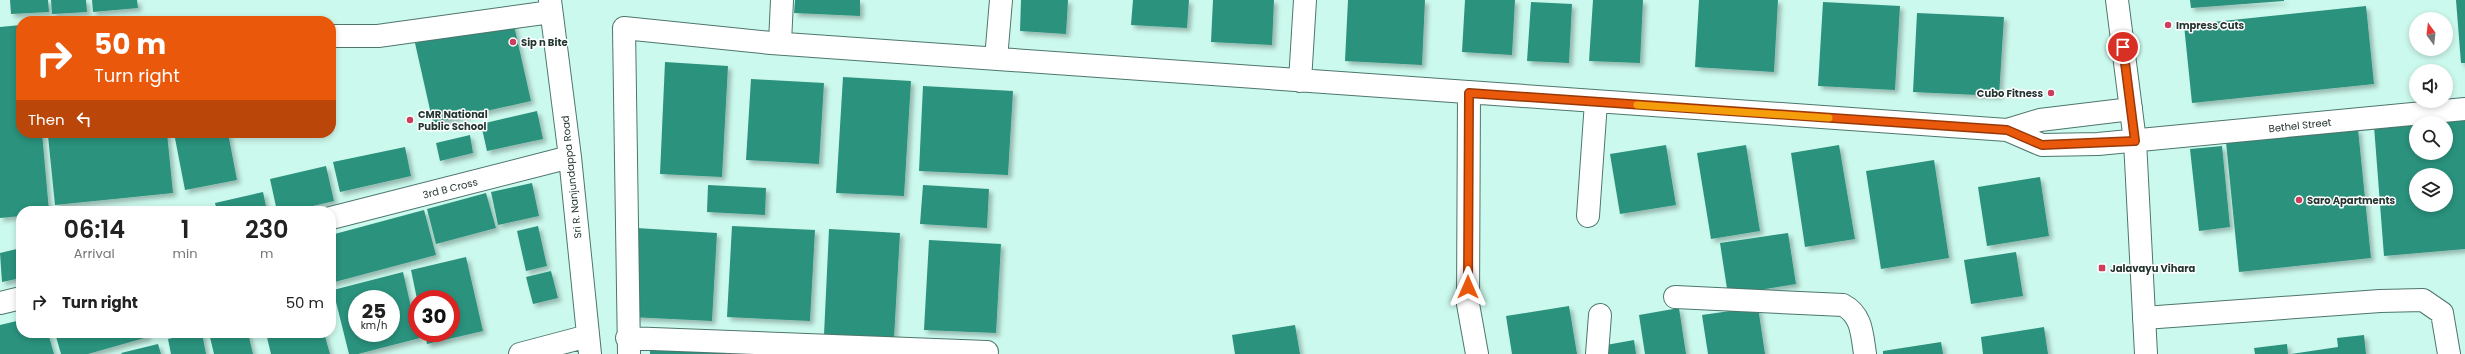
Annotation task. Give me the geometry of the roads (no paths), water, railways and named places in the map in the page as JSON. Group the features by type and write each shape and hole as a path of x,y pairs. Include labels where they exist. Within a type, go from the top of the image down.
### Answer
{"street":[{"path":"780,43 782,0"},
{"path":"996,59 1001,0"},
{"path":"1300,81 1305,0"},
{"path":"2117,0 2135,141 2146,354"},
{"path":"336,36 378,36 551,6"},
{"name":"Sri R. Nanjundappa Road","path":"551,6 570,157 589,345"},
{"path":"987,352 923,353 628,346 624,28 780,43 996,59 2007,130 2040,120 2131,109"},
{"path":"1469,93 1468,304 1477,354"},
{"path":"1588,216 1596,102"},
{"name":"Bethel Street","path":"2007,130 2042,145 2135,141 2465,109"},
{"name":"3rd B Cross","path":"336,217 570,157"},
{"path":"1675,297 1843,305 1853,311 1860,322 1865,354"},
{"path":"0,303 16,299"},
{"path":"2144,318 2380,301 2423,300 2442,313 2449,354"},
{"path":"1597,354 1600,315"},
{"path":"520,354 589,345"}],"place":[{"name":"Impress Cuts","path":"2168,25"},
{"name":"Sip n Bite","path":"513,42"},
{"name":"Cubo Fitness","path":"2051,93"},
{"name":"CMR National Public School","path":"410,120"},
{"name":"Saro Apartments","path":"2299,200"},
{"name":"Jalavayu Vihara","path":"2102,268"}]}
